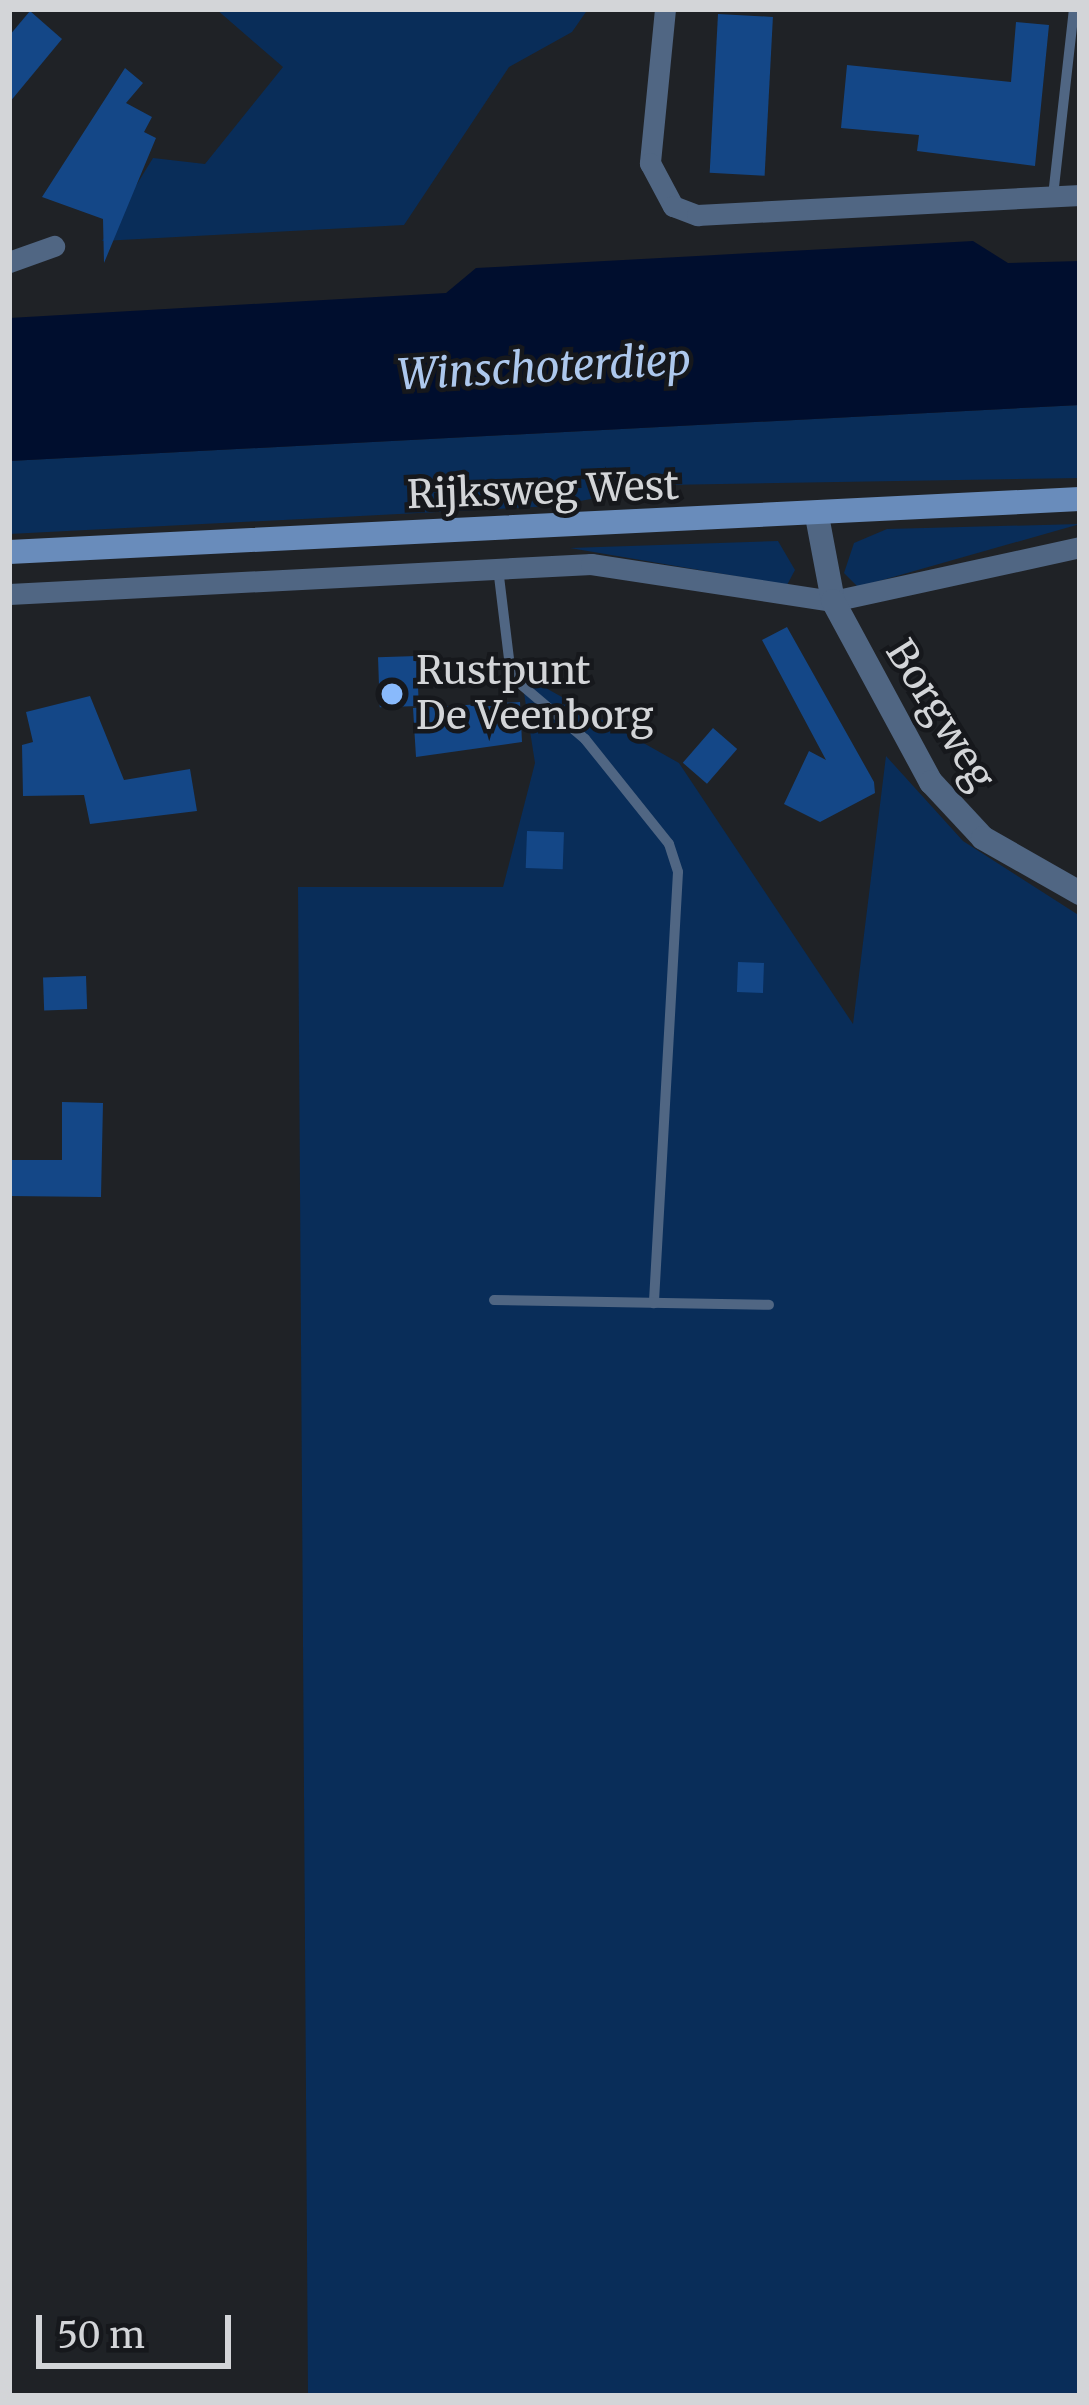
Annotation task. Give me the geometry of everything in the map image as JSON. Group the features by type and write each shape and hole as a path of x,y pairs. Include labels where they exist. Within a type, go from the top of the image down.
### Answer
{"main road":[{"name":"Rijksweg West","path":"9,552 817,516 1080,499"}],"street":[{"path":"664,9 650,163 673,206 697,215 1080,195"},
{"path":"9,262 54,245"},
{"name":"Borgweg","path":"817,516 833,602 947,805 1080,893"},
{"path":"9,594 498,565 614,565 833,602 1080,547"}],"lane":[{"path":"1053,196 1074,9"},
{"path":"498,565 511,676 585,739 669,844 678,872 654,1303"},
{"path":"494,1300 769,1305"}],"shaded area":[{"path":"216,9 588,9 572,32 509,67 404,225 102,241 153,158 205,164 283,67"},
{"path":"1080,405 1080,478 664,485 554,506 9,534 9,461"},
{"path":"1080,524 858,587 844,573 854,543 887,529"},
{"path":"778,541 795,570 787,585 570,548"},
{"path":"521,674 679,763 853,1024 886,756 963,841 1080,916 1080,2396 308,2396 298,887 503,887 535,763"}],"water":[{"name":"Winschoterdiep","path":"973,241 1008,263 1080,261 1080,405 9,461 9,318 446,293 476,268"}],"building":[{"path":"30,11 62,39 9,103 9,36"},
{"path":"718,14 773,17 765,176 710,173"},
{"path":"1016,22 1049,25 1035,166 917,151 919,135 841,128 847,65 1011,82"},
{"path":"125,68 143,83 126,103 152,117 144,132 156,138 104,263 103,219 42,197"},
{"path":"787,627 874,782 875,793 820,822 784,804 809,751 826,760 762,640"},
{"path":"417,656 419,706 380,707 378,657"},
{"path":"90,696 124,780 190,769 197,811 90,824 84,795 23,796 22,745 33,742 26,712"},
{"path":"520,702 522,742 416,757 413,708"},
{"path":"713,728 737,749 707,784 683,763"},
{"path":"527,831 564,832 563,869 526,868"},
{"path":"738,962 764,963 763,993 737,992"},
{"path":"86,976 87,1009 44,1010 43,978"},
{"path":"62,1102 103,1103 101,1197 9,1196 9,1160 62,1160"}],"place":[{"name":"Rustpunt De Veenborg","path":"392,694"}]}
